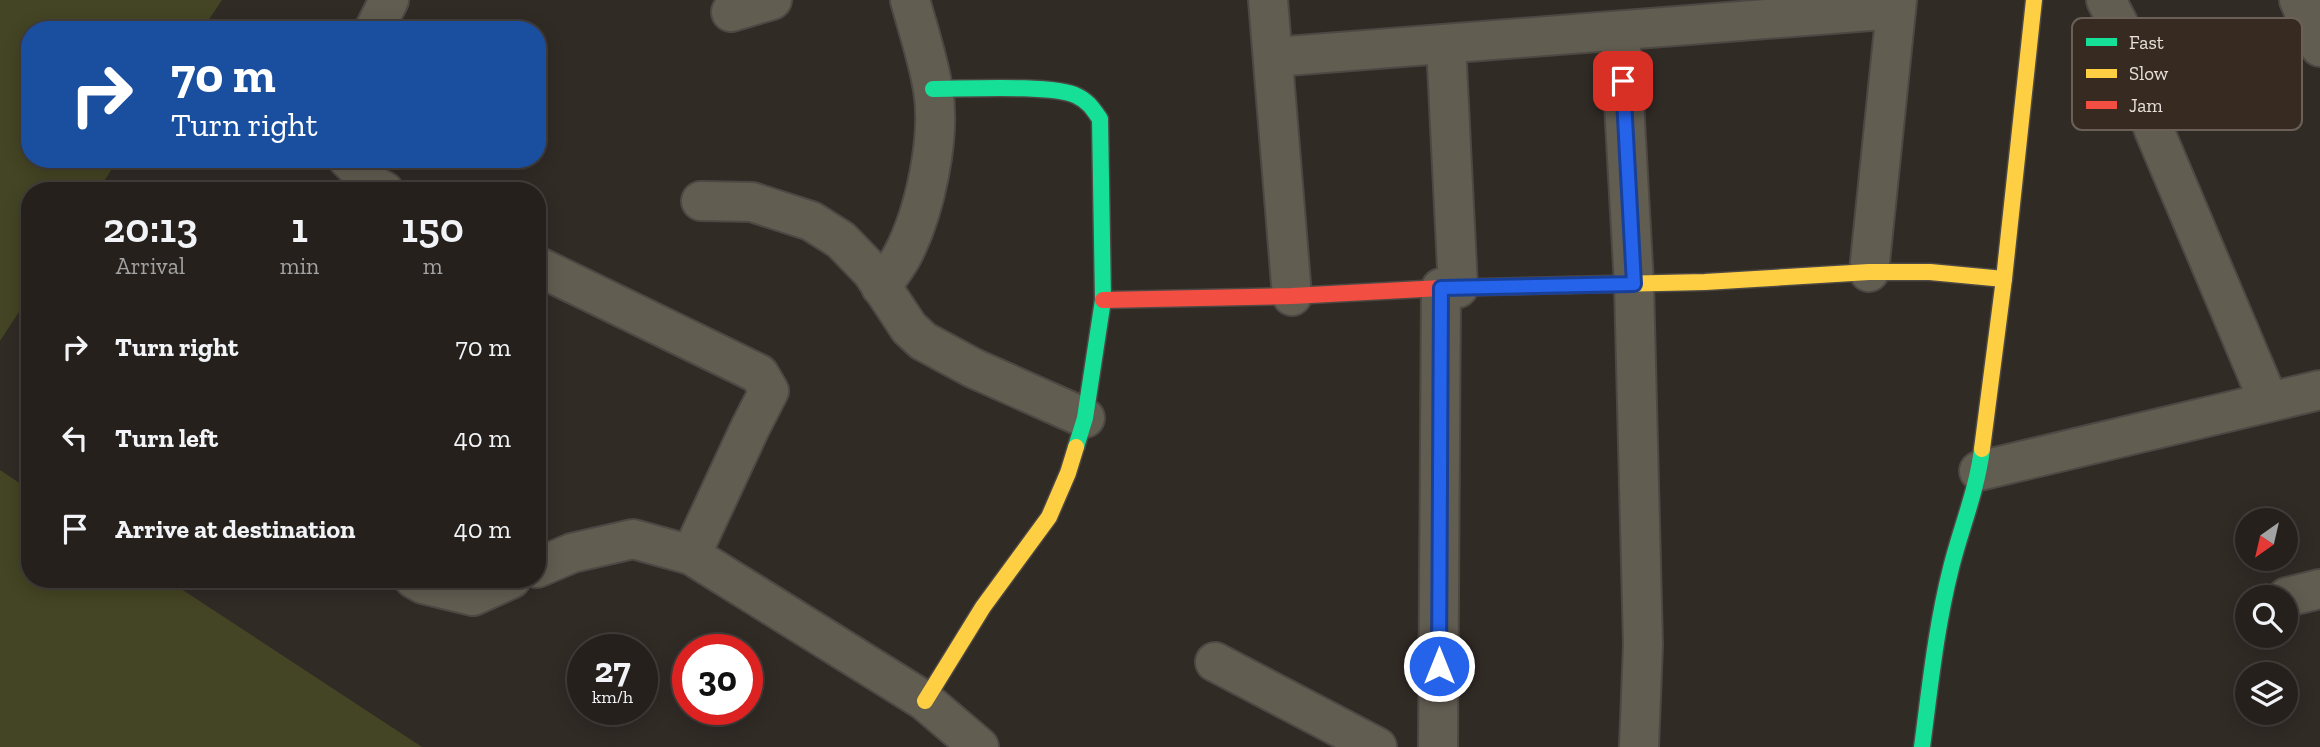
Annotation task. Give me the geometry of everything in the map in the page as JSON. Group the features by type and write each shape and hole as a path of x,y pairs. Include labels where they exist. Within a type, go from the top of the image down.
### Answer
{"street":[{"path":"378,21 389,0"},
{"path":"731,12 772,0"},
{"path":"881,287 902,256 917,216 927,178 935,124 933,89 910,0"},
{"path":"1268,0 1292,296"},
{"path":"1922,747 1936,635 1951,567 1979,471 2004,279 2035,0"},
{"path":"2106,0 2115,18"},
{"path":"2299,0 2320,47"},
{"path":"1274,57 1620,31 1896,5 1869,272"},
{"path":"1620,31 1634,284 1643,645 1639,747"},
{"path":"1438,747 1449,288 1446,44"},
{"path":"925,701 984,607 1049,517 1068,473 1085,418 1103,300 1100,120 1089,103 1074,94 1048,90 933,89"},
{"path":"2154,130 2269,402"},
{"path":"357,168 371,182"},
{"path":"701,201 752,202 811,221 841,240 872,272 909,328 923,341 973,368 1085,418"},
{"path":"546,270 759,373 769,391 691,555"},
{"path":"1103,300 1634,284 1869,272 1930,272 2004,279"},
{"path":"1979,471 2320,390"},
{"path":"546,564 572,553 633,540 691,555 925,701 979,747"},
{"path":"440,588 473,596 491,588"},
{"path":"1215,662 1377,747"}],"green space":[{"path":"0,0 222,0 208,21 21,21 21,168 112,168 104,182 21,182 21,309 0,341"},
{"path":"0,470 21,484 21,588 180,588 422,747 0,747"}],"traffic: fast":[{"path":"933,89 986,88 1065,92 1084,100 1100,119 1103,300 1085,418 1076,447"},
{"path":"1922,747 1941,612 1982,449"}],"traffic: slow":[{"path":"1982,449 2004,279 2034,0"},
{"path":"1569,285 1705,282 1869,272 1930,272 2004,279"},
{"path":"925,701 983,607 1049,517 1076,447"}],"traffic: jam":[{"path":"1103,300 1569,285"}],"route":[{"path":"1439,666 1441,288 1634,284 1623,81"}]}
